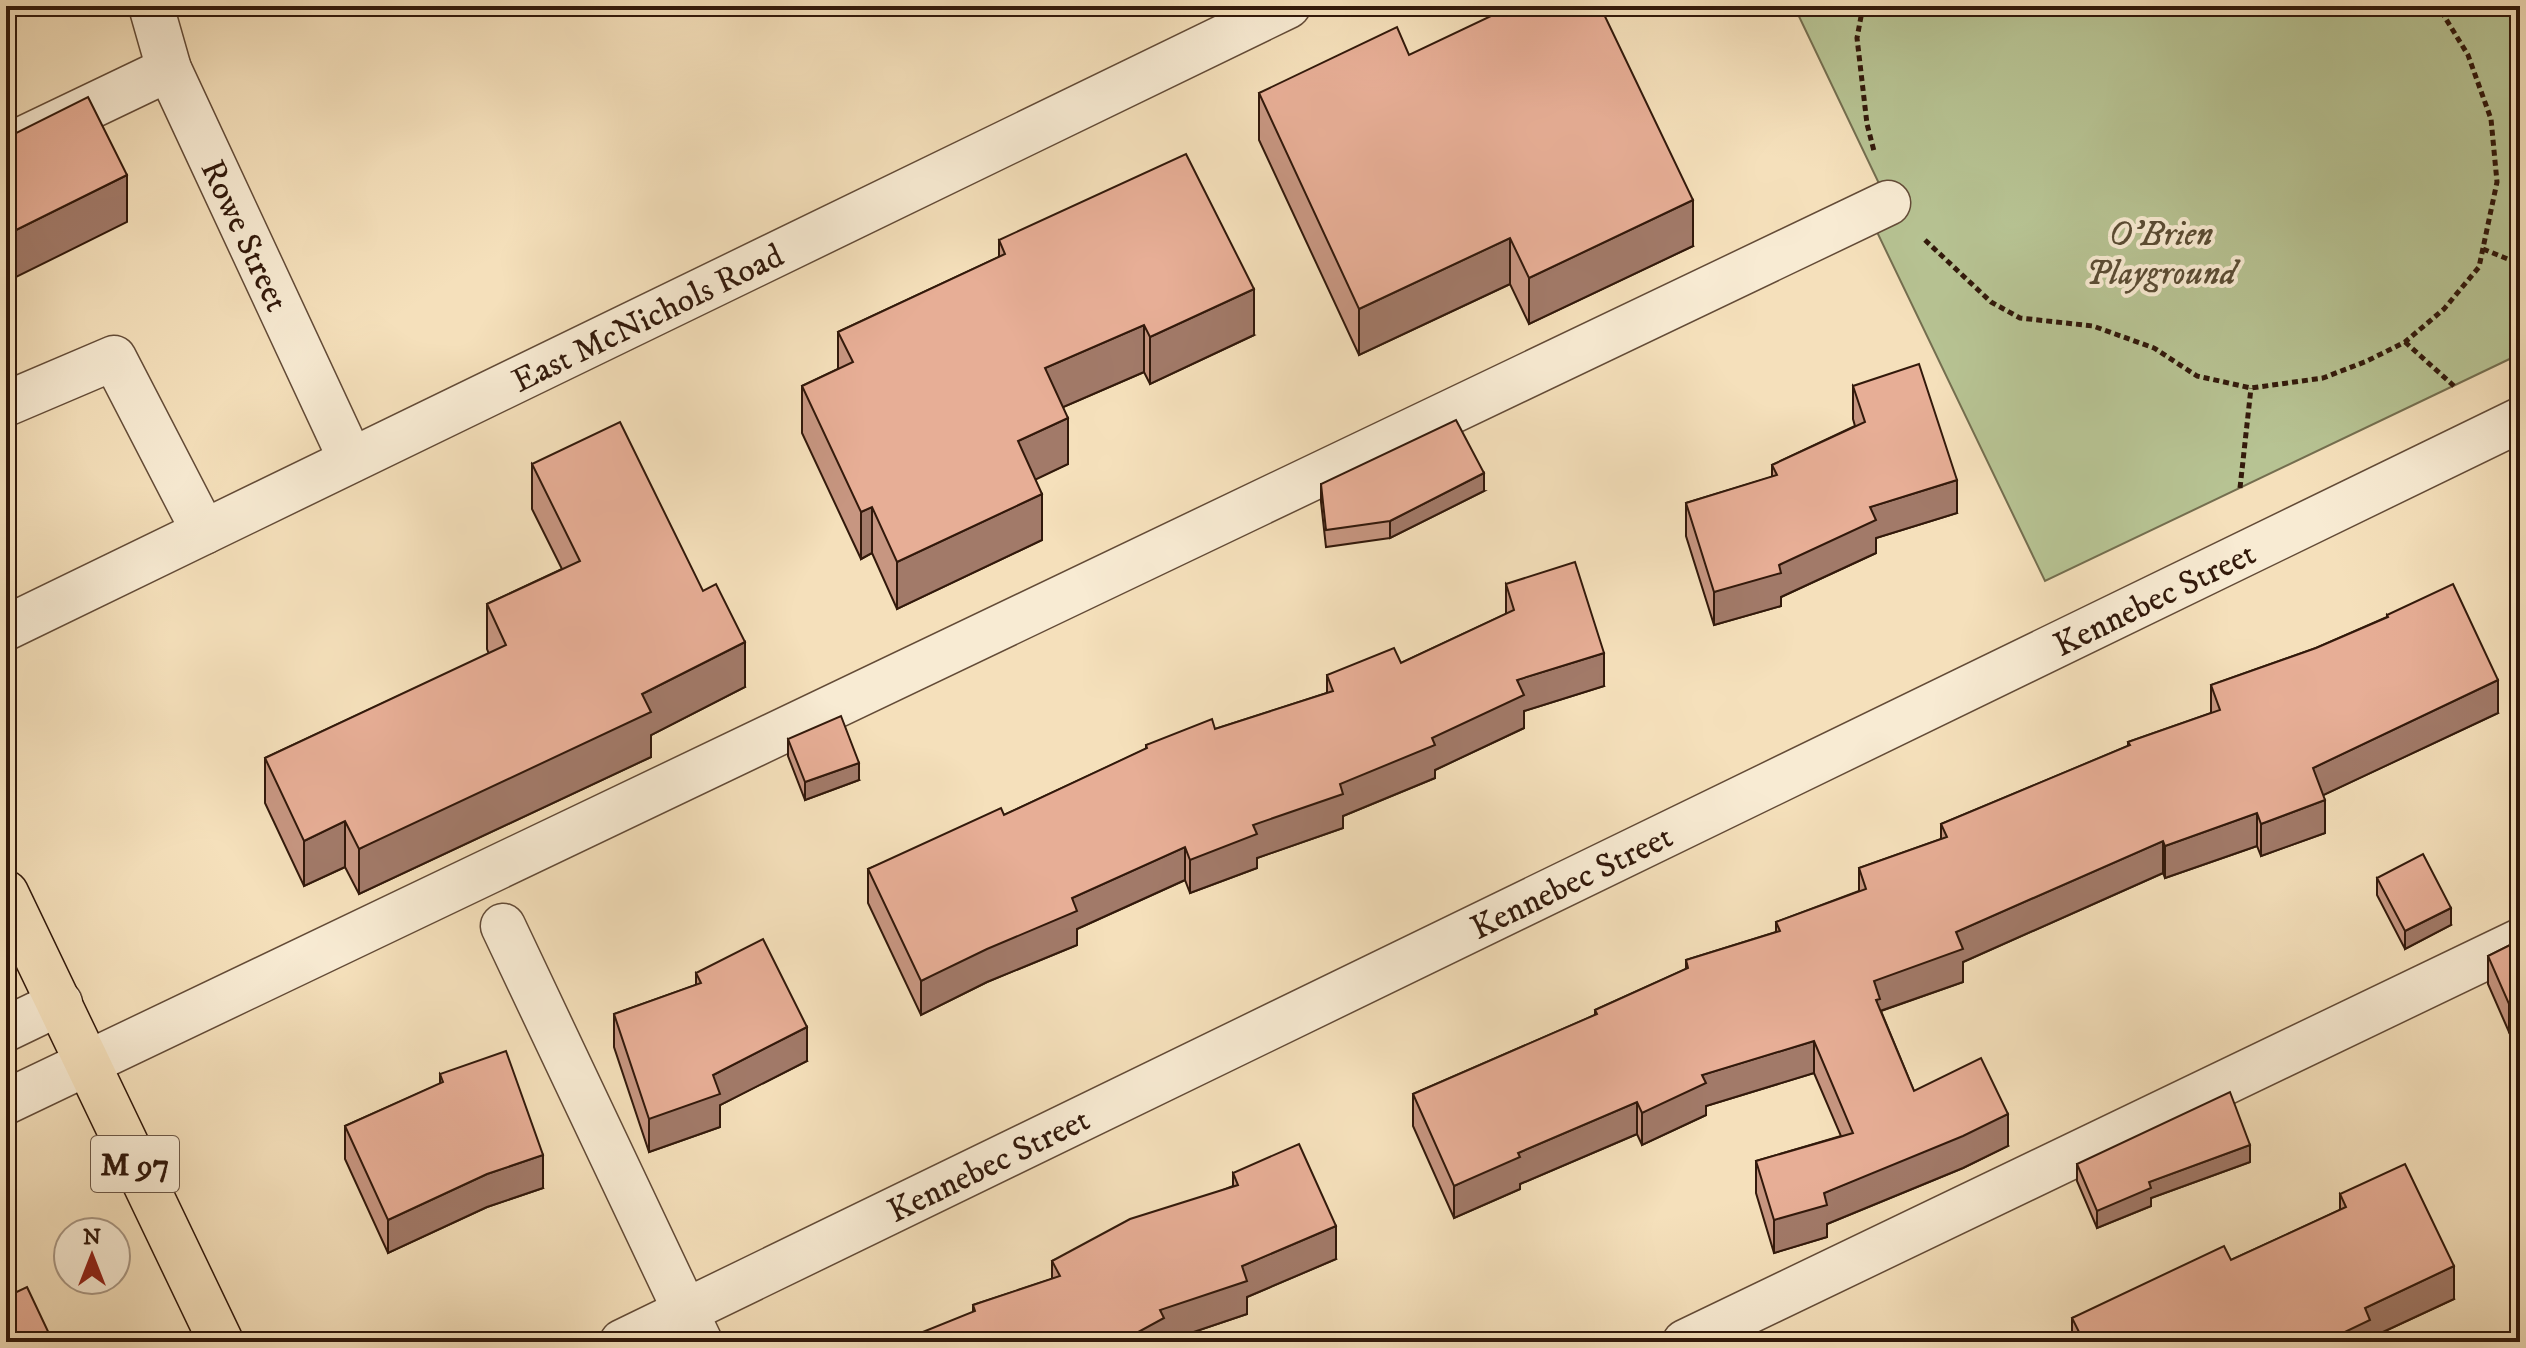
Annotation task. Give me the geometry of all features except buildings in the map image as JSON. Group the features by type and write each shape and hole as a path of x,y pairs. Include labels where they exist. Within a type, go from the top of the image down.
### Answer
{"main road":[{"name":"M 97","path":"6,893 221,1342"}],"street":[{"name":"Rowe Street","path":"151,6 169,69 351,460"},
{"name":"East McNichols Road","path":"6,628 1270,10"},
{"path":"6,147 169,69"},
{"path":"6,1102 1888,203"},
{"path":"6,404 114,358 204,532"},
{"name":"Kennebec Street","path":"622,1342 692,1327 2520,420"},
{"path":"503,926 692,1327"},
{"path":"1685,1342 2520,941"},
{"path":"6,1029 60,1003"}],"path":[{"path":"1863,6 1857,38 1867,124 1888,203 1991,302 2020,318 2093,326 2154,348 2197,376 2251,388 2323,378 2405,342 2444,309 2479,267 2497,182 2491,119 2468,55 2438,6"},
{"path":"2483,249 2520,264"},
{"path":"2405,342 2454,386"},
{"path":"2240,488 2251,388"}],"green space":[{"name":"O'Brien Playground","path":"1794,6 2520,6 2520,354 2045,581 1877,232 1897,221"}]}
